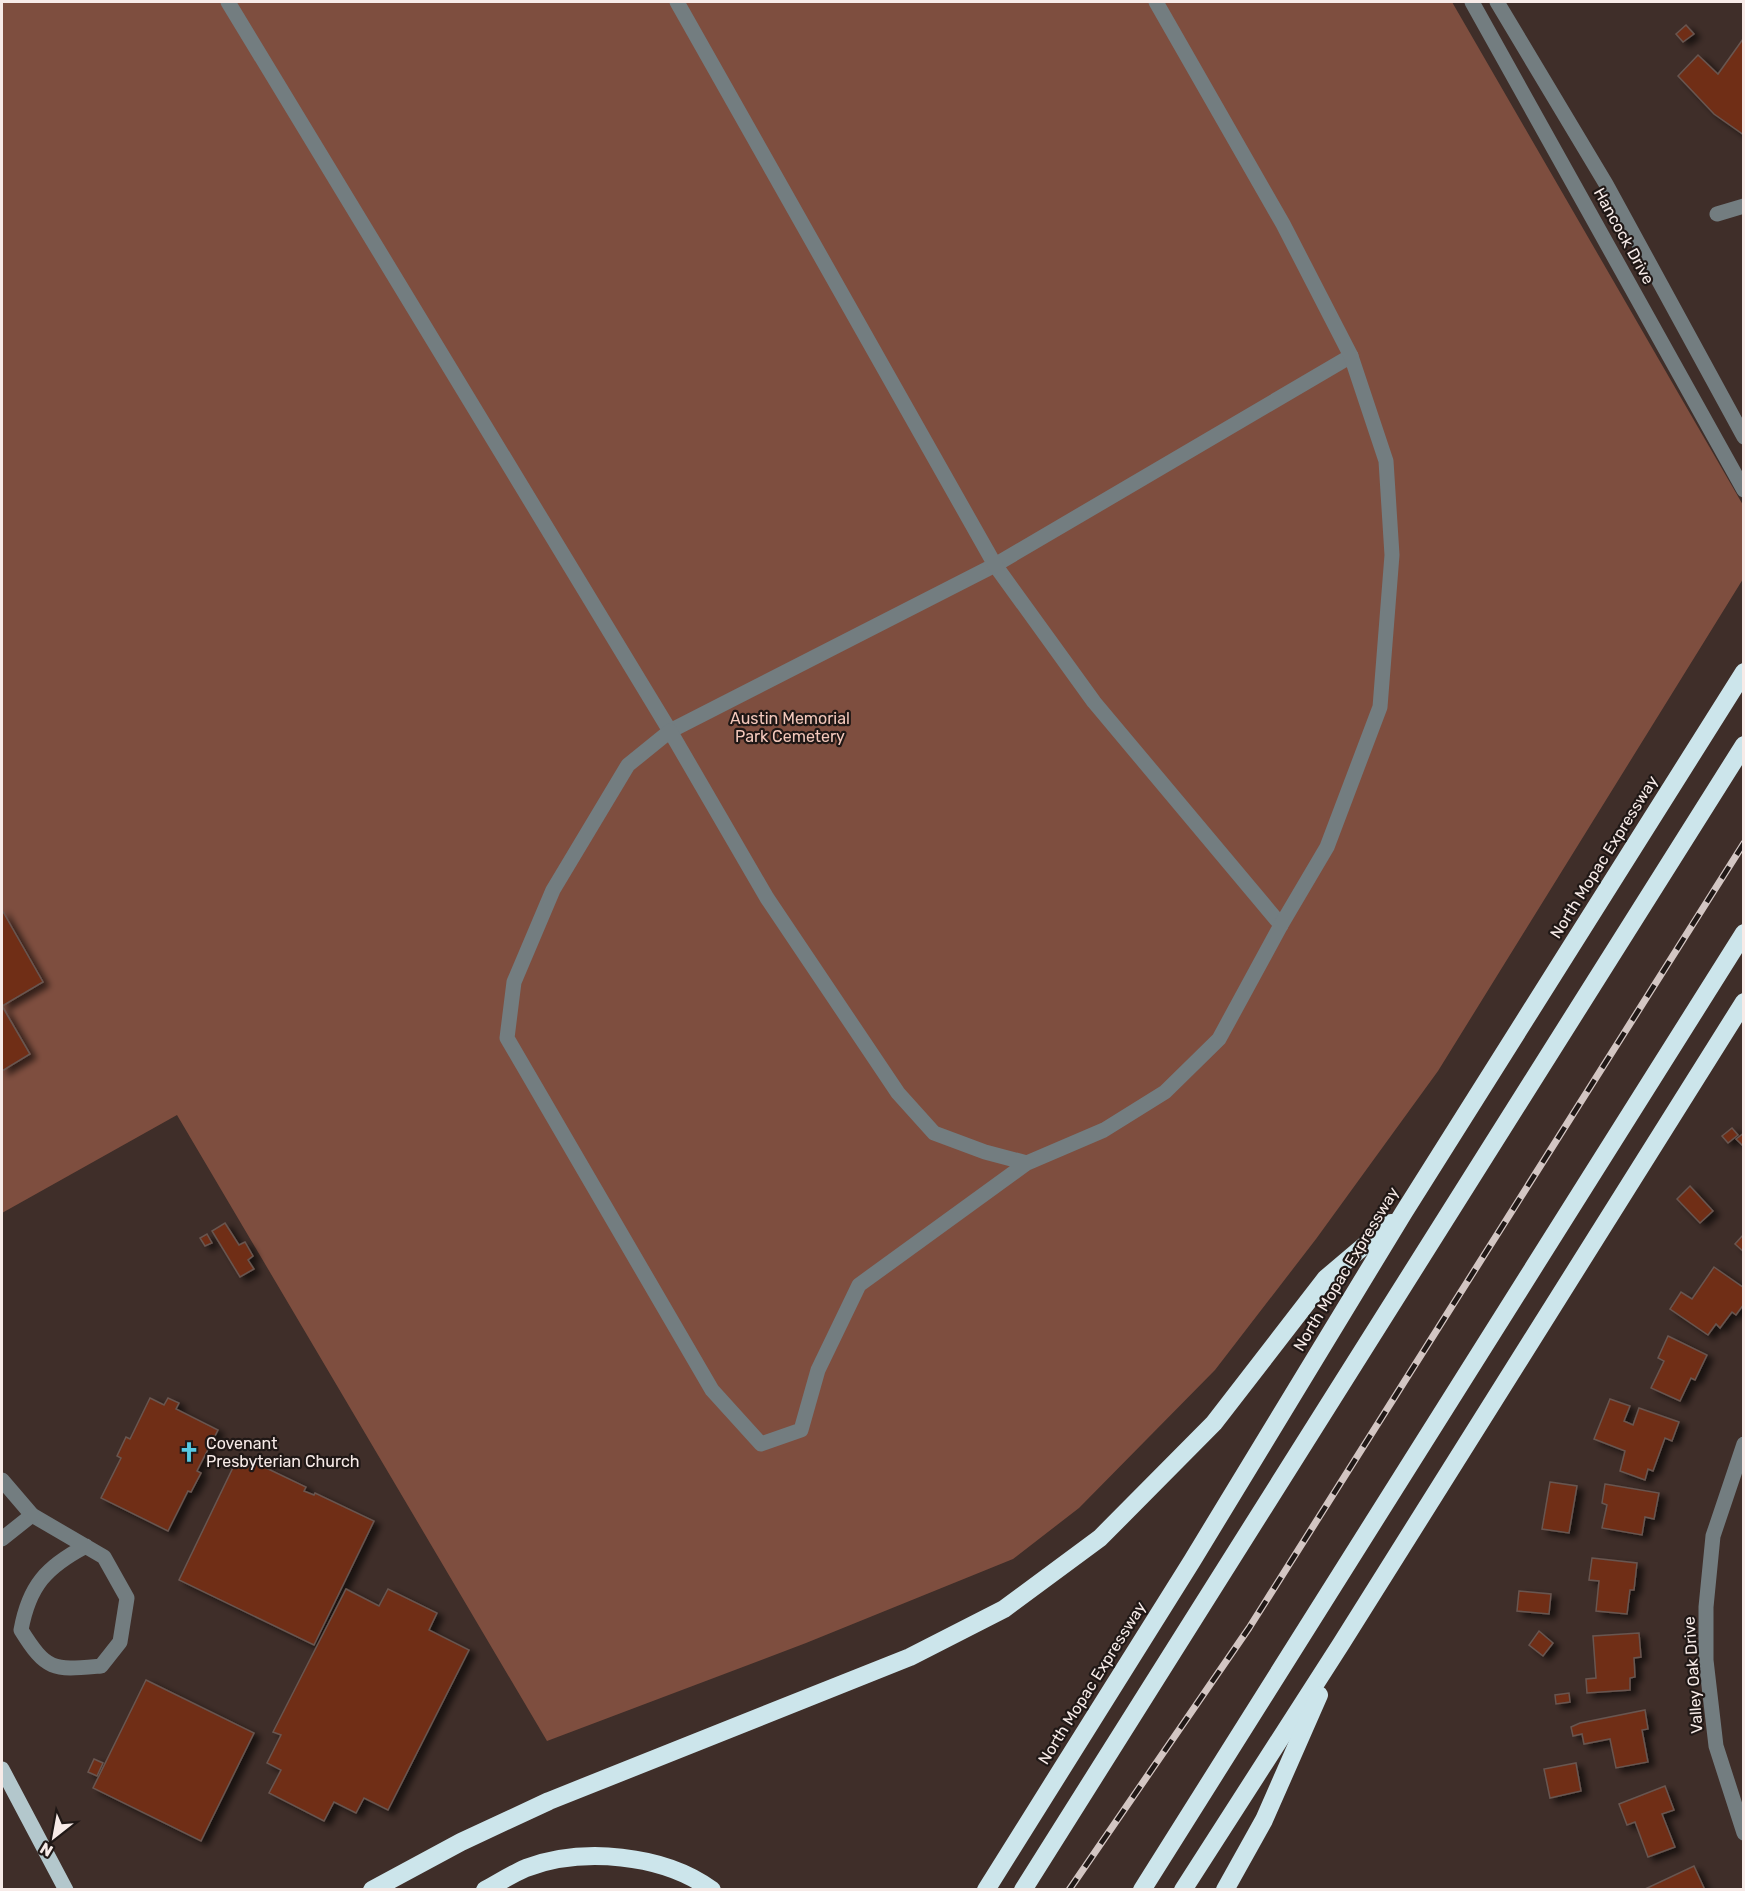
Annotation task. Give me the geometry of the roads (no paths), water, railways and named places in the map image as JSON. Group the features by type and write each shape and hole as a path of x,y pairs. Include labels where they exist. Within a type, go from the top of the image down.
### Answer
{"highway":[{"name":"North Mopac Expressway","path":"986,1890 1192,1561 1404,1212 1743,672"},
{"path":"1023,1890 1743,745"},
{"path":"1142,1890 1743,933"},
{"path":"1183,1890 1341,1644 1743,1002"},
{"path":"372,1890 461,1842 549,1801 910,1657 1004,1608 1100,1538 1214,1423 1326,1278 1404,1212"},
{"path":"1225,1890 1264,1820 1341,1644"},
{"path":"485,1890 526,1868 575,1856 622,1857 676,1871 712,1890"}],"main road":[{"path":"2,1769 66,1890"}],"street":[{"path":"228,2 670,731 767,898 898,1093 934,1133 985,1152 1027,1163"},
{"path":"677,2 995,565 1094,702 1281,925"},
{"path":"1156,2 1282,224 1351,356 1386,461 1392,555 1380,707 1327,847 1281,925 1219,1039 1165,1092 1104,1130 1027,1163 860,1285 818,1370 801,1430 761,1444 712,1390 507,1038 514,982 553,890 628,765 670,731 995,565 1351,356"},
{"name":"Hancock Drive","path":"1472,2 1743,490"},
{"name":"Hancock Drive","path":"1497,2 1606,184 1743,437"},
{"path":"1717,214 1743,206"},
{"name":"Valley Oak Drive","path":"1743,1444 1713,1536 1706,1607 1706,1660 1716,1746 1743,1833"},
{"path":"2,1480 32,1515 86,1546 104,1557 127,1598 120,1642 101,1666 62,1670 38,1658 21,1630 26,1603 45,1574 86,1546"},
{"path":"2,1539 32,1515"}],"railway":[{"path":"1069,1890 1249,1628 1744,843"}],"place":[{"name":"Covenant Presbyterian Church","path":"189,1452"}],"park label":[{"name":"Austin Memorial Park Cemetery","path":"790,727"}]}
